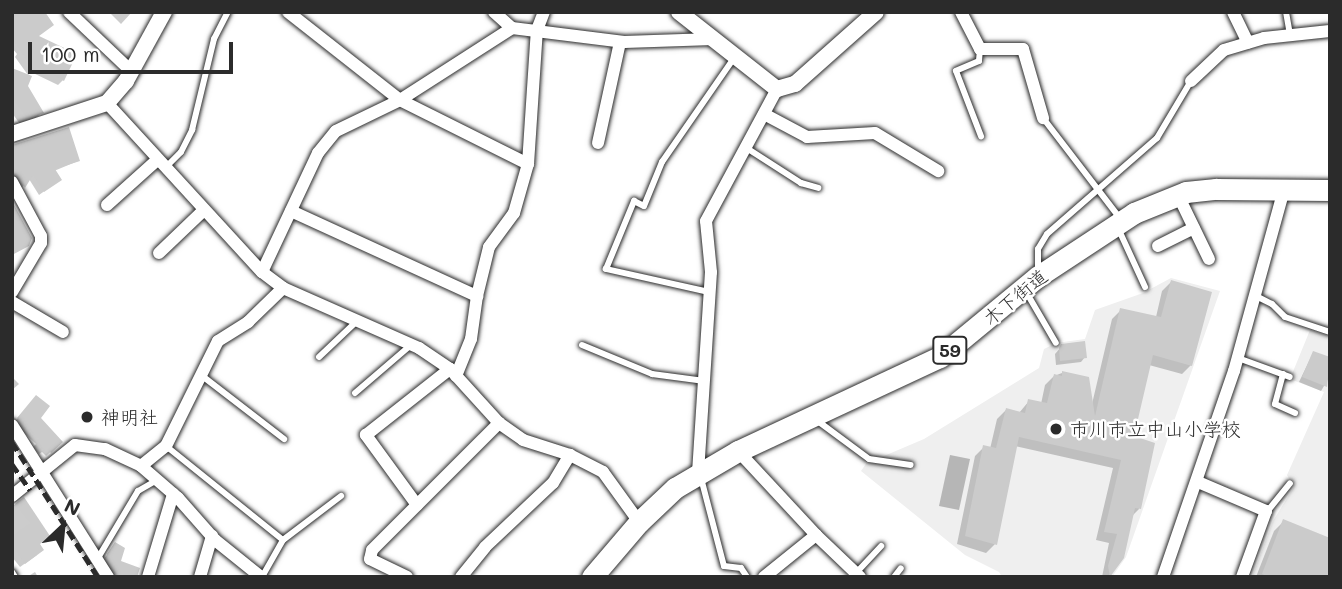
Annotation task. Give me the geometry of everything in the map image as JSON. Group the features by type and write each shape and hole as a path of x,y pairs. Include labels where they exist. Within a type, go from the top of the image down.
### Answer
{"main road":[{"name":"木下街道","path":"592,577 659,501 698,473 738,451 940,357 1031,283 1119,222 1157,202 1178,195 1216,189 1330,190"}],"street":[{"path":"69,12 131,71"},
{"path":"12,134 107,103 120,90 164,12"},
{"path":"288,12 400,100 528,164"},
{"path":"494,12 512,28 620,42 713,39"},
{"path":"417,505 366,435 453,373 471,340 477,296 489,247 514,213 528,164 537,30 544,12"},
{"path":"679,12 776,89"},
{"path":"698,473 710,292 706,221 776,89 795,84 876,12"},
{"path":"961,12 980,49 1023,48 1043,118"},
{"path":"1233,12 1248,43"},
{"path":"262,272 318,153 336,131 400,100 512,28"},
{"path":"1191,81 1224,50 1290,35 1330,31"},
{"path":"598,143 620,42"},
{"path":"107,103 262,272 283,288 411,345 453,373 499,423 523,440 570,456 604,472 639,522"},
{"path":"764,114 807,137 875,134 937,171"},
{"path":"107,205 161,164"},
{"path":"12,182 41,236 41,243 12,292"},
{"path":"1163,577 1198,482 1238,358 1284,189"},
{"path":"1178,195 1209,259"},
{"path":"159,253 204,210"},
{"path":"290,212 477,296"},
{"path":"1158,246 1194,228"},
{"path":"141,466 166,446 218,341 248,322 283,288"},
{"path":"12,302 63,332"},
{"path":"407,577 370,559 372,550 499,423"},
{"path":"12,425 108,577"},
{"path":"14,490 75,445 105,449 141,466 158,480 212,536 259,576"},
{"path":"738,451 816,535 858,575"},
{"path":"461,577 485,547 553,483 570,456"},
{"path":"1198,482 1266,513 1242,577"},
{"path":"148,577 173,494"},
{"path":"764,577 816,535"},
{"path":"200,577 212,536"}],"lane":[{"path":"161,164 181,152 192,130 214,39 228,12"},
{"path":"1286,12 1290,35"},
{"path":"980,49 979,61 956,71 981,136"},
{"path":"710,292 606,269 635,201 644,206 663,162 735,56"},
{"path":"1056,343 1031,283 1038,249 1047,234 1157,138 1191,81"},
{"path":"1043,118 1119,222 1145,287"},
{"path":"745,147 801,183 818,188"},
{"path":"1256,296 1272,304 1285,317 1330,332"},
{"path":"319,356 357,321"},
{"path":"355,393 411,345"},
{"path":"582,345 652,374 705,381"},
{"path":"1238,358 1286,376 1275,404 1295,413"},
{"path":"201,375 284,439"},
{"path":"813,417 869,459 911,465"},
{"path":"166,446 283,540"},
{"path":"698,473 724,566 741,568 747,577"},
{"path":"97,559 138,491 158,480"},
{"path":"1266,513 1290,483"},
{"path":"259,576 283,540 341,496"},
{"path":"858,575 881,546"},
{"path":"894,577 901,568"},
{"path":"12,572 15,577"}],"shaded area":[{"name":"市川市立中山小学校","path":"1171,278 1220,291 1126,557 1112,577 1002,577 999,572 965,555 861,471 872,455 884,456 924,439 1039,368 1044,349 1056,343 1085,339 1095,310 1143,293"},
{"path":"1310,330 1330,337 1330,577 1252,577 1273,521 1294,487 1287,475 1324,392 1290,379"},
{"path":"950,455 970,459 959,510 939,506"}],"building":[{"path":"12,12 45,12 54,25 39,36 77,54 64,81 36,67 34,72 12,37"},
{"path":"12,68 32,76 28,86 44,113 27,118 12,98"},
{"path":"69,127 80,161 55,169 62,180 44,192 33,175 25,188 19,177 12,173 12,145"},
{"path":"12,201 32,238 29,246 12,255"},
{"path":"1171,280 1212,292 1192,366 1153,355 1134,436 1155,443 1141,509 1135,508 1124,558 1110,577 1108,566 1117,534 1104,532 1121,460 1019,437 997,545 965,536 983,445 996,448 1006,408 1025,413 1028,399 1047,403 1054,374 1062,376 1062,371 1089,377 1095,416 1120,308 1161,317"},
{"path":"1085,341 1087,358 1060,361 1061,344"},
{"path":"1313,351 1330,357 1327,387 1302,377"},
{"path":"36,395 50,406 41,418 63,442 51,453 47,449 44,451 36,442 39,439 17,418"},
{"path":"24,497 50,536 40,544 44,550 25,564 12,546 12,536 30,523 15,504"},
{"path":"1283,519 1330,538 1330,577 1269,577 1262,574"},
{"path":"115,542 125,548 121,561 140,568 137,577 127,577 113,569 105,557 109,557 107,554"}],"railway":[{"path":"12,442 98,577"},
{"path":"12,464 30,490"}],"place":[{"name":"神明社","path":"87,417"},
{"name":"市川市立中山小学校","path":"1056,429"}]}
